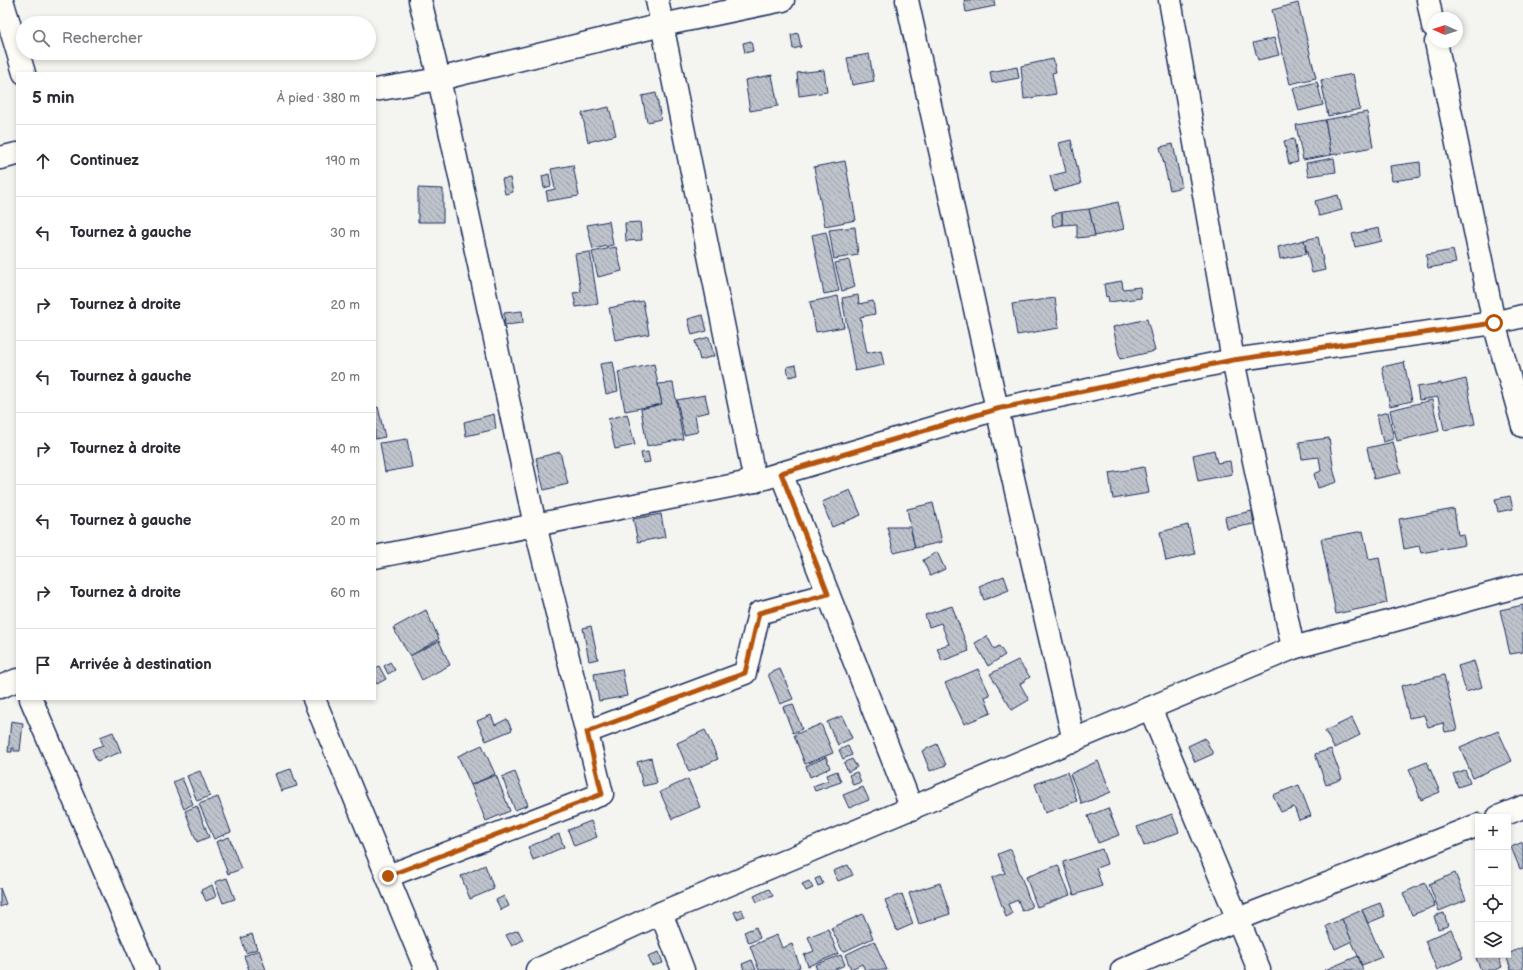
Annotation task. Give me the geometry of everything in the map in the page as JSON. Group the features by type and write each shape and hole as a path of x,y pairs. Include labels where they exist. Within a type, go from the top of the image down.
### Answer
{"street":[{"path":"2,0 16,46"},
{"path":"388,876 602,794 535,524 439,79 420,0"},
{"path":"657,0 755,481"},
{"path":"376,90 439,79 662,25 783,0"},
{"path":"907,0 997,409 1074,741"},
{"path":"1170,0 1233,360 1293,648"},
{"path":"1428,0 1430,12"},
{"path":"1437,48 1494,323 1523,426"},
{"path":"20,60 24,72"},
{"path":"0,158 16,154"},
{"path":"376,557 755,481 997,409 1233,360 1494,323 1523,316"},
{"path":"781,473 912,808"},
{"path":"537,970 661,913 1293,648 1523,585"},
{"path":"587,732 745,673 759,613 828,594"},
{"path":"0,687 16,680"},
{"path":"31,700 147,970"},
{"path":"314,700 426,970"},
{"path":"1150,708 1259,970"},
{"path":"1506,814 1523,807"},
{"path":"1122,970 1238,919 1475,826"},
{"path":"661,913 683,970"}],"building":[{"path":"964,0 994,0 995,6 966,12"},
{"path":"1298,3 1316,78 1290,84 1272,10"},
{"path":"798,33 801,47 793,49 791,35"},
{"path":"1274,38 1279,55 1258,60 1253,43"},
{"path":"751,41 753,51 745,53 743,43"},
{"path":"869,54 874,81 852,85 847,58"},
{"path":"1053,59 1056,72 1052,73 1056,94 1024,99 1021,66"},
{"path":"1017,67 1019,78 992,83 990,72"},
{"path":"824,70 827,92 799,96 797,73"},
{"path":"1353,74 1360,109 1328,116 1321,80"},
{"path":"772,75 778,106 750,111 745,80"},
{"path":"1317,82 1323,105 1299,111 1293,88"},
{"path":"656,93 661,119 647,122 642,96"},
{"path":"609,107 616,135 588,142 582,113"},
{"path":"1367,112 1373,147 1331,155 1325,120"},
{"path":"1325,120 1331,155 1303,160 1296,125"},
{"path":"1294,139 1298,162 1289,164 1284,141"},
{"path":"1071,140 1081,184 1054,191 1050,176 1066,172 1059,143"},
{"path":"1173,144 1182,187 1170,190 1160,147"},
{"path":"1334,158 1336,172 1308,176 1306,163"},
{"path":"845,161 856,220 825,226 814,167"},
{"path":"1420,162 1421,177 1392,181 1390,166"},
{"path":"573,165 579,196 548,201 546,191 555,189 551,169"},
{"path":"549,174 551,186 544,188 542,176"},
{"path":"510,178 513,192 505,194 502,179"},
{"path":"418,188 443,189 443,222 418,222"},
{"path":"1338,195 1342,210 1319,216 1315,201"},
{"path":"1118,202 1124,229 1095,236 1089,209"},
{"path":"1089,209 1095,236 1077,238 1077,224 1062,225 1062,212"},
{"path":"1062,212 1062,225 1053,227 1052,215"},
{"path":"609,221 613,245 593,249 587,225"},
{"path":"640,222 642,240 626,241 625,223"},
{"path":"855,227 858,255 834,259 829,230"},
{"path":"1379,228 1382,241 1355,247 1352,234"},
{"path":"826,232 839,291 824,294 812,235"},
{"path":"1318,237 1325,270 1312,273 1304,240"},
{"path":"1304,240 1306,254 1280,259 1278,247"},
{"path":"616,247 622,271 598,277 592,252"},
{"path":"1453,250 1456,263 1428,268 1426,255"},
{"path":"590,252 598,304 576,307 573,293 581,292 575,254"},
{"path":"849,260 855,287 842,291 835,263"},
{"path":"1122,281 1123,289 1140,287 1141,298 1109,302 1108,296 1106,297 1104,284"},
{"path":"858,295 859,304 873,301 875,314 860,317 867,353 881,350 884,365 855,371 842,298"},
{"path":"838,296 844,327 816,332 810,302"},
{"path":"1055,298 1059,328 1017,335 1012,304"},
{"path":"643,301 649,334 615,340 609,308"},
{"path":"522,311 523,323 505,325 504,313"},
{"path":"703,315 707,331 692,335 688,319"},
{"path":"1147,319 1155,351 1120,359 1113,327"},
{"path":"709,337 714,356 700,360 695,341"},
{"path":"613,362 618,391 606,394 600,364"},
{"path":"1404,362 1412,401 1390,406 1382,367"},
{"path":"654,364 662,404 625,411 618,372"},
{"path":"796,365 798,375 789,377 787,367"},
{"path":"1466,379 1475,424 1444,430 1438,397 1419,400 1417,387 1441,383 1441,385"},
{"path":"673,383 683,439 647,446 641,409 662,404 658,384"},
{"path":"705,395 709,412 695,415 698,432 684,435 677,400"},
{"path":"1432,400 1439,431 1397,441 1390,410"},
{"path":"378,407 385,437 376,439 376,408"},
{"path":"1388,412 1394,439 1383,442 1377,415"},
{"path":"494,414 496,429 466,436 464,422"},
{"path":"627,414 635,445 615,449 608,419"},
{"path":"1329,438 1337,482 1318,488 1314,474 1321,471 1319,457 1302,459 1299,442"},
{"path":"407,439 412,467 385,472 380,443"},
{"path":"1393,442 1401,473 1374,479 1367,448"},
{"path":"1214,450 1217,463 1230,461 1232,474 1198,481 1193,455"},
{"path":"560,452 568,484 544,490 536,458"},
{"path":"648,452 650,462 643,463 641,453"},
{"path":"1144,467 1149,493 1113,499 1109,473"},
{"path":"850,490 861,515 832,527 822,502"},
{"path":"1510,496 1513,509 1498,512 1495,499"},
{"path":"933,503 942,542 915,548 907,509"},
{"path":"1454,509 1458,535 1463,534 1465,545 1421,553 1419,546 1404,549 1399,519"},
{"path":"1252,511 1254,524 1227,529 1225,517"},
{"path":"661,514 665,537 638,542 633,519"},
{"path":"1188,525 1195,554 1166,561 1160,532"},
{"path":"887,527 910,527 915,548 894,553"},
{"path":"1363,531 1369,559 1379,557 1387,603 1336,614 1321,539"},
{"path":"937,552 945,569 930,576 923,560"},
{"path":"1004,576 1009,590 984,600 979,586"},
{"path":"1523,605 1523,652 1510,654 1500,610"},
{"path":"952,606 969,651 942,661 937,648 949,644 941,623 929,627 925,615"},
{"path":"426,610 439,639 410,656 393,628"},
{"path":"591,626 598,659 589,661 583,628"},
{"path":"987,636 994,649 999,646 1005,655 988,666 975,643"},
{"path":"439,641 450,665 422,680 410,656"},
{"path":"1018,660 1030,677 1020,684 1029,700 1012,710 990,674"},
{"path":"1474,661 1482,687 1466,692 1458,666"},
{"path":"390,662 395,670 388,674 384,666"},
{"path":"379,666 386,679 377,684 376,682 376,668"},
{"path":"622,669 627,696 599,701 594,674"},
{"path":"780,669 793,699 780,704 768,674"},
{"path":"978,669 990,695 985,697 991,713 964,724 945,683"},
{"path":"1444,675 1457,730 1445,732 1443,723 1428,727 1424,715 1409,718 1401,686"},
{"path":"793,704 802,729 793,733 783,707"},
{"path":"491,715 495,725 507,719 512,730 486,741 477,721"},
{"path":"842,716 852,738 838,745 827,722"},
{"path":"1352,718 1360,735 1334,748 1325,731"},
{"path":"11,721 23,723 20,751 14,751 14,748 12,748 12,752 8,752"},
{"path":"821,724 833,753 805,764 794,735"},
{"path":"705,730 718,759 689,772 677,743"},
{"path":"1498,731 1512,761 1473,778 1460,747"},
{"path":"113,732 121,752 97,761 92,749 103,745 100,737"},
{"path":"1205,738 1213,754 1195,762 1188,746"},
{"path":"937,744 946,765 930,771 922,751"},
{"path":"482,745 495,774 471,785 458,756"},
{"path":"848,746 852,755 843,759 839,750"},
{"path":"1331,749 1342,779 1326,785 1315,754"},
{"path":"826,757 830,768 810,777 806,766"},
{"path":"651,758 657,783 643,786 637,762"},
{"path":"852,759 857,767 848,772 844,763"},
{"path":"1098,761 1111,792 1082,804 1070,774"},
{"path":"1427,762 1440,792 1421,800 1409,769"},
{"path":"291,769 297,786 281,791 275,774"},
{"path":"1465,770 1470,783 1458,787 1453,774"},
{"path":"200,771 210,796 197,801 187,776"},
{"path":"837,771 841,782 815,791 813,786 829,780 827,775"},
{"path":"515,772 528,805 515,810 502,777"},
{"path":"857,772 861,782 853,785 849,775"},
{"path":"1067,772 1077,801 1045,813 1035,784"},
{"path":"496,775 510,811 486,821 471,785"},
{"path":"182,778 193,804 184,809 173,782"},
{"path":"688,779 700,807 672,819 660,792"},
{"path":"1299,785 1311,816 1299,820 1294,807 1281,812 1273,795"},
{"path":"863,787 869,800 849,808 843,795"},
{"path":"218,797 231,832 214,839 199,804"},
{"path":"197,806 209,837 197,842 185,811"},
{"path":"1108,808 1119,835 1098,843 1088,816"},
{"path":"1172,814 1179,832 1144,846 1137,827"},
{"path":"591,821 597,837 574,846 568,830"},
{"path":"559,834 564,847 533,860 528,847"},
{"path":"229,837 241,869 228,874 216,842"},
{"path":"1523,842 1523,868 1520,869 1511,847"},
{"path":"1011,849 1032,907 1022,911 1018,900 1008,904 1012,914 1006,917 992,878 1005,873 998,854"},
{"path":"1102,849 1107,864 1096,868 1102,886 1074,895 1063,862"},
{"path":"485,865 494,889 470,899 461,876"},
{"path":"848,865 853,875 838,881 833,871"},
{"path":"1058,865 1070,895 1037,907 1026,877"},
{"path":"1455,873 1466,900 1439,911 1429,884"},
{"path":"820,877 823,884 818,886 815,879"},
{"path":"227,878 235,899 223,903 215,882"},
{"path":"809,881 813,888 806,891 802,884"},
{"path":"940,883 950,914 919,924 909,893"},
{"path":"1425,883 1435,906 1412,915 1403,893"},
{"path":"212,885 216,897 206,901 201,890"},
{"path":"0,888 6,904 0,907"},
{"path":"769,889 773,896 757,902 754,896"},
{"path":"902,894 913,924 897,931 885,900"},
{"path":"504,896 509,906 501,910 496,900"},
{"path":"1380,903 1385,916 1368,923 1362,910"},
{"path":"742,909 744,916 737,919 734,912"},
{"path":"1362,910 1382,957 1362,965 1342,919"},
{"path":"1444,913 1448,926 1438,929 1434,916"},
{"path":"863,914 873,938 843,952 831,928"},
{"path":"1342,919 1352,941 1335,949 1326,926"},
{"path":"756,927 760,938 749,943 744,932"},
{"path":"828,929 838,954 808,966 804,955 814,951 808,937"},
{"path":"1451,929 1463,958 1437,970 1425,941"},
{"path":"518,930 523,940 512,946 506,935"},
{"path":"252,934 257,949 246,953 241,938"},
{"path":"777,935 782,948 792,944 800,967 792,970 759,970 750,946"},
{"path":"874,941 887,970 865,970 862,964 851,969 845,955"},
{"path":"1523,947 1523,970 1511,970 1507,958 1511,958 1511,953"},
{"path":"259,950 266,970 249,970 244,956"},
{"path":"659,952 663,963 652,966 648,956"},
{"path":"841,955 845,965 833,970 817,970 815,965"},
{"path":"1358,956 1363,970 1325,970"},
{"path":"1476,958 1499,958 1502,967 1495,970 1481,970"},
{"path":"752,960 756,970 744,970 742,964"}],"route":[{"path":"388,876 602,794 587,732 745,673 759,613 828,594 781,473 997,409 1233,360 1494,323"}]}
